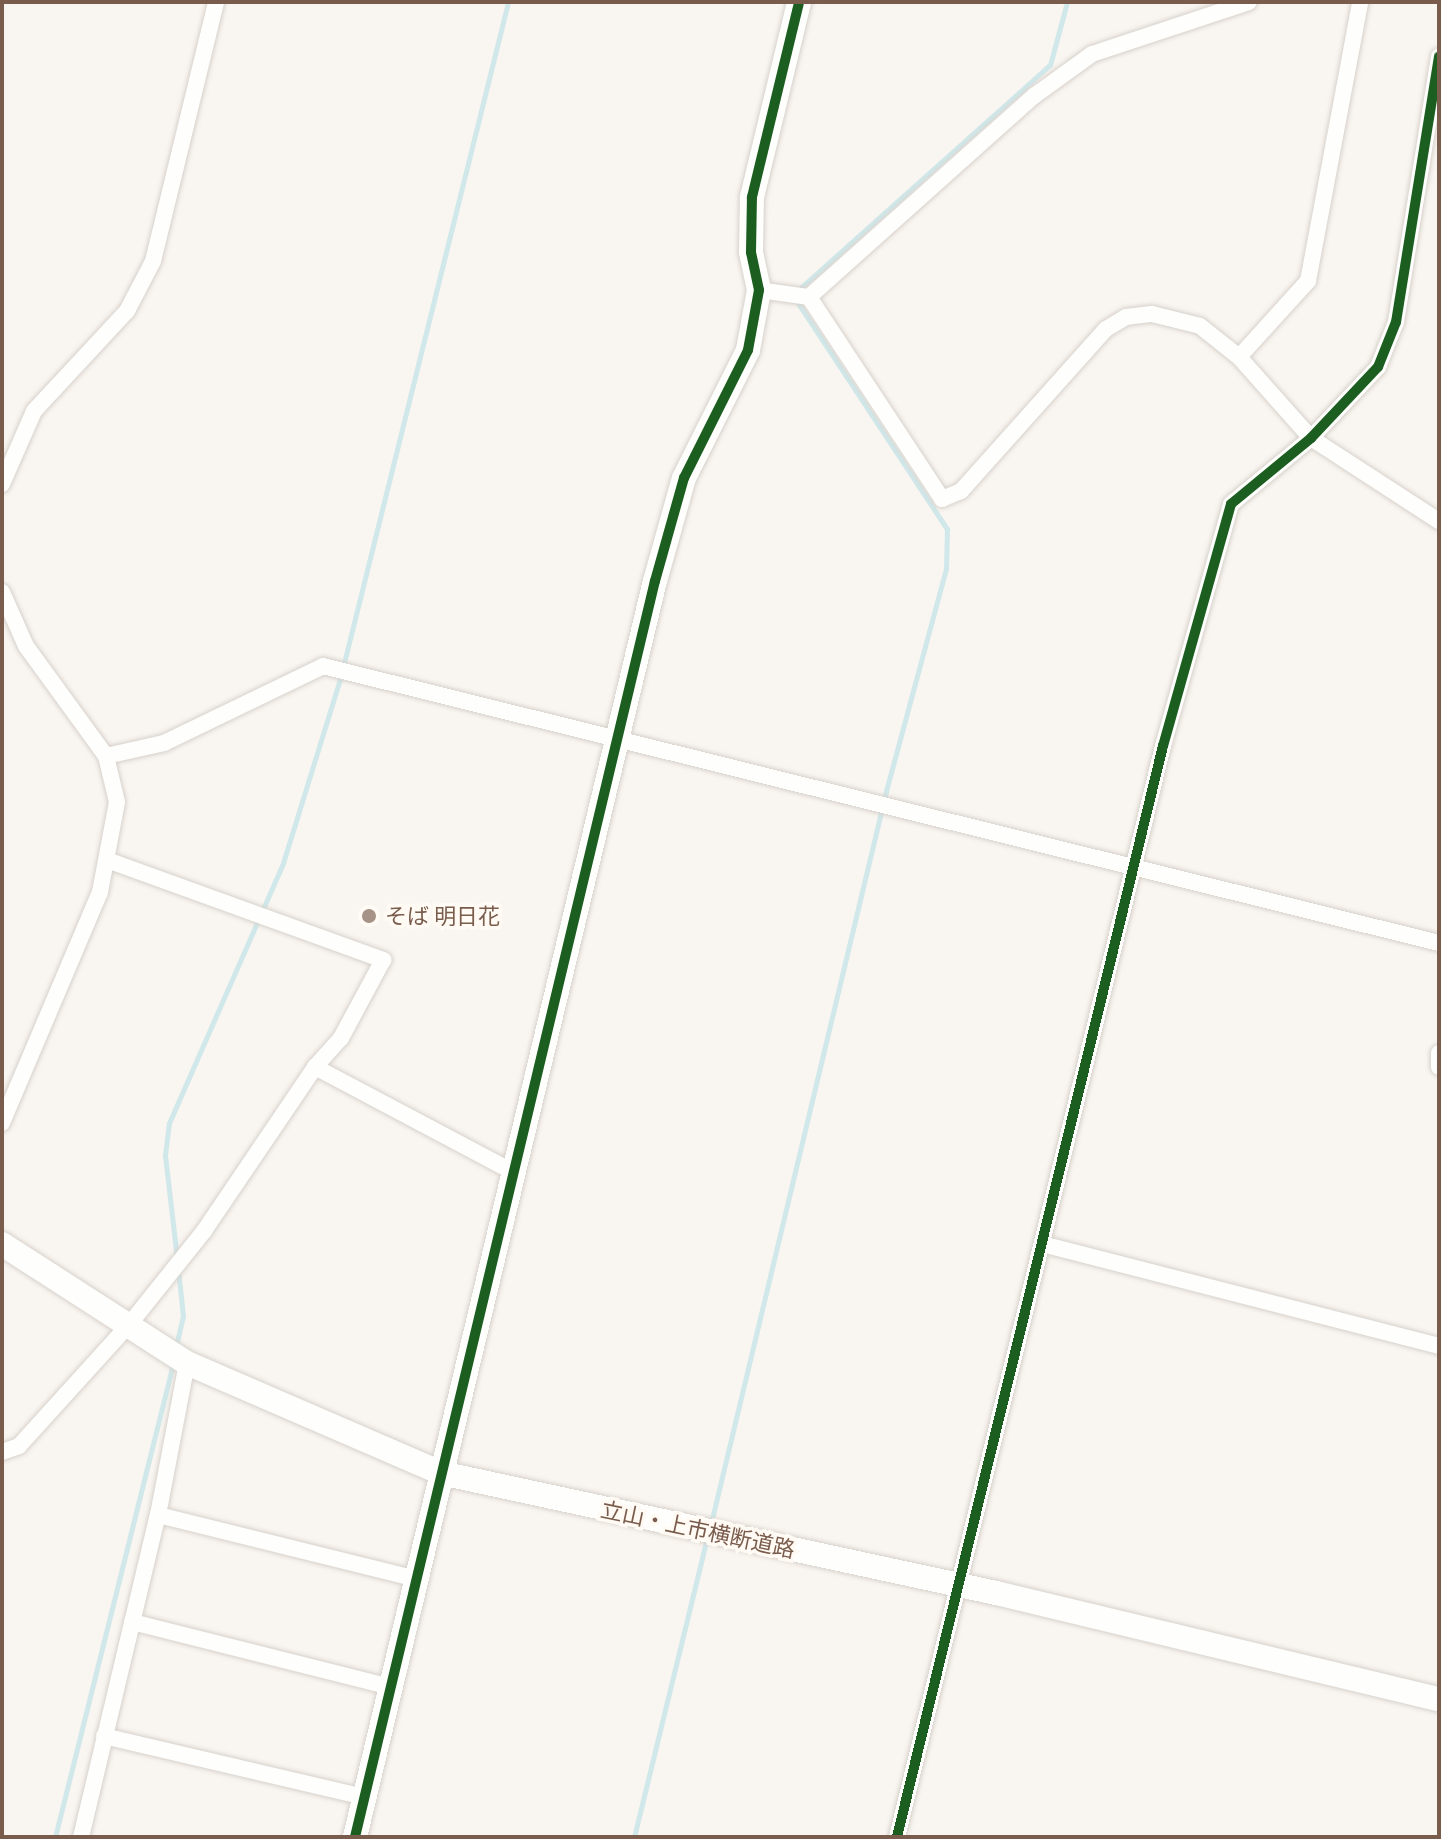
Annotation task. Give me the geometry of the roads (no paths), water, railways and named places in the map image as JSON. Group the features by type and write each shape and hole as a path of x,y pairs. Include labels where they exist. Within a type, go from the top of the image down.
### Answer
{"street":[{"path":"2,484 34,411 127,311 153,261 216,2"},
{"path":"355,1837 617,739 684,478 748,350 759,290 751,252 752,197 799,2"},
{"path":"809,297 1034,96 1092,54 1249,2"},
{"path":"1239,357 1308,281 1360,2"},
{"path":"897,1837 957,1585 1046,1245 1138,867 1163,746 1231,504 1311,438 1378,367 1396,322 1439,56"},
{"path":"759,290 809,297 942,499 961,491 1076,358 1126,317 1152,314 1200,326 1239,357 1311,438 1439,521"},
{"path":"2,592 26,646 106,756 117,802 107,860 94,905 2,1123"},
{"path":"106,756 164,743 323,666 1439,943"},
{"path":"2,1452 27,1438 128,1326 204,1231 315,1067 341,1038 383,960 107,860"},
{"path":"1439,1053 1439,1067"},
{"path":"315,1067 513,1172"},
{"name":"立山・上市横断道路","path":"2,1244 179,1357 441,1473 957,1585 1439,1699"},
{"path":"1046,1245 1439,1346"},
{"path":"81,1837 158,1515 179,1357"},
{"path":"158,1515 417,1579"},
{"path":"132,1622 391,1687"},
{"path":"104,1736 364,1797"}],"waterway":[{"path":"177,1259 165,1155 169,1123 283,863 340,679 508,2"},
{"path":"798,290 1050,65 1067,2"},
{"path":"711,1523 886,791 946,569 947,529 796,300"},
{"path":"176,1346 183,1316 178,1269"},
{"path":"55,1837 173,1364"},
{"path":"634,1837 707,1537"}],"place":[{"name":"そば 明日花","path":"369,916"}]}
